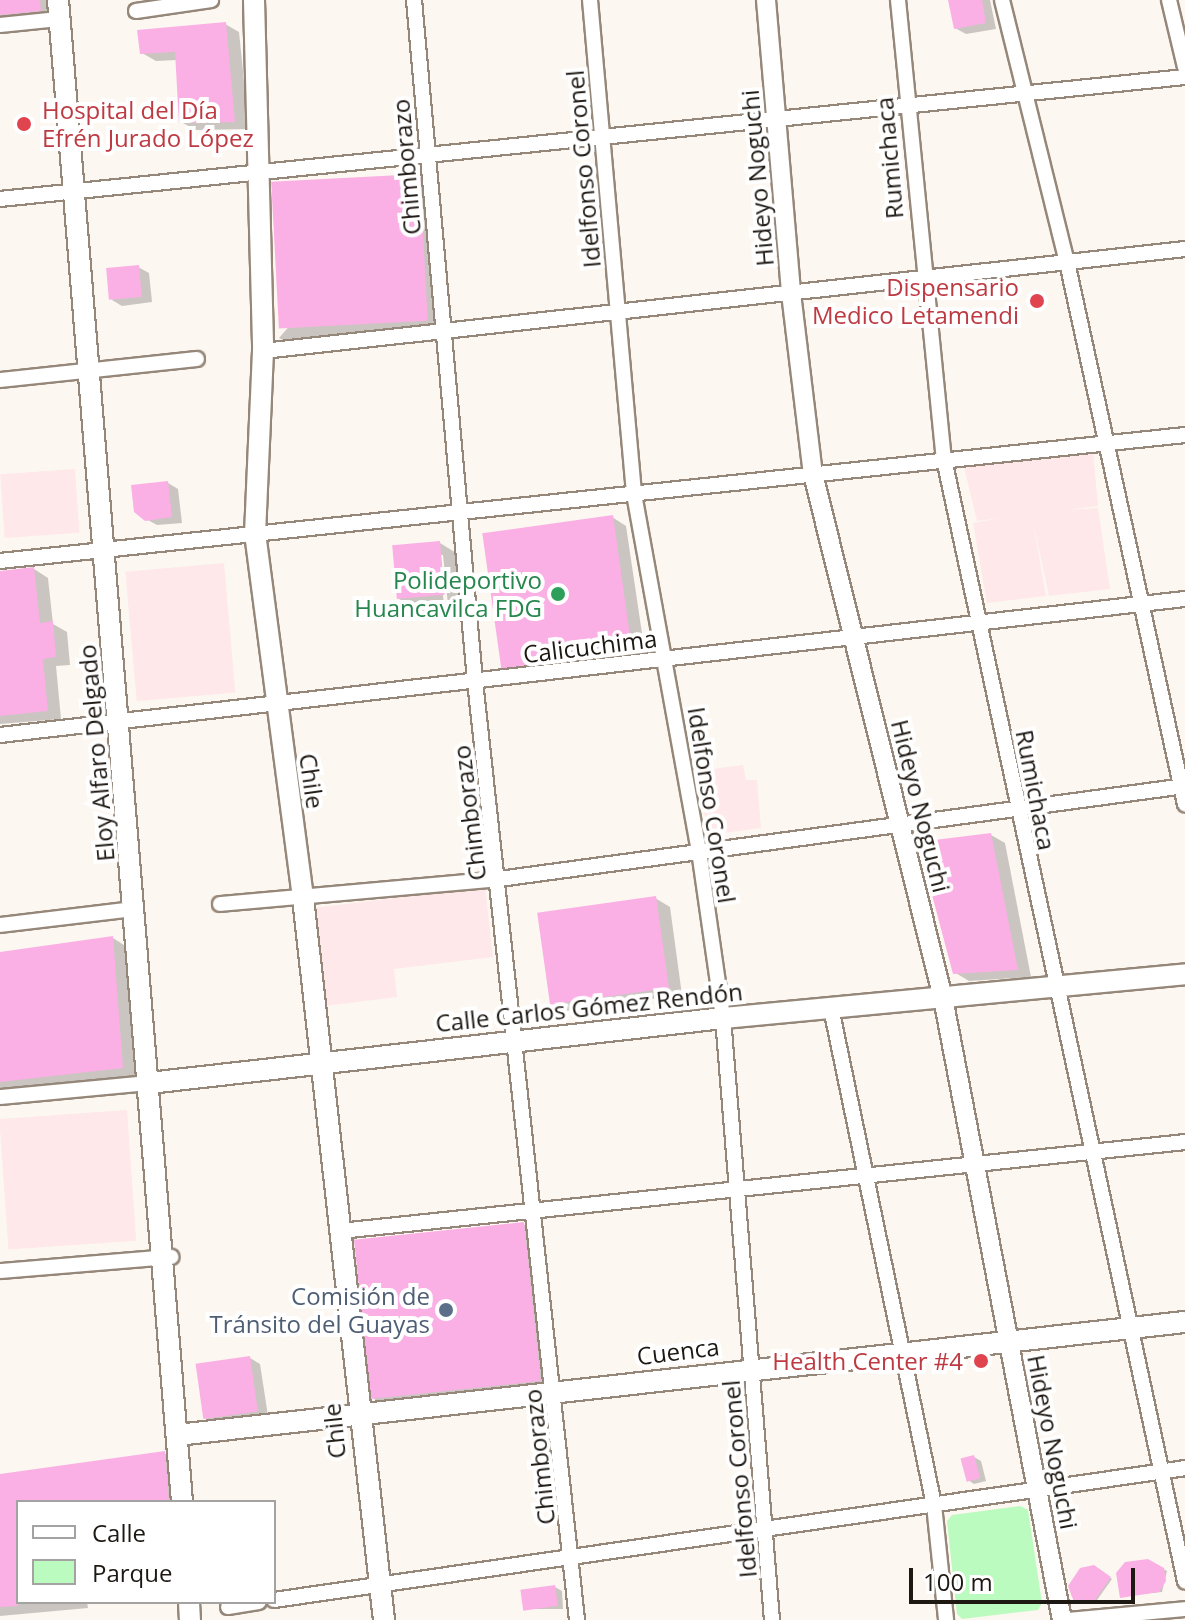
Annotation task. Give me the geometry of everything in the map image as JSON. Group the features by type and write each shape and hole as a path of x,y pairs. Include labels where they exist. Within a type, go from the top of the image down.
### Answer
{"main road":[{"name":"Chile","path":"254,0 256,174 263,351 255,533 274,705 303,898 359,1415 382,1577 384,1620"},
{"name":"Eloy Alfaro Delgado","path":"59,10 71,192 90,370 149,1083 167,1257 182,1500"},
{"name":"Calle Carlos Gómez Rendón","path":"149,1083 723,1018 1185,974"},
{"name":"Cuenca","path":"177,1435 1185,1322"},
{"name":"Chile","path":"382,1577 393,1620"}],"street":[{"path":"136,11 211,0"},
{"name":"Chimborazo","path":"414,0 475,681 518,1041 577,1620"},
{"name":"Idelfonso Coronel","path":"590,0 634,494 699,851 723,1018 772,1620"},
{"name":"Hideyo Noguchi","path":"766,0 791,293 813,474 943,998 1064,1620"},
{"name":"Rumichaca","path":"898,0 922,278 944,459 981,623 1054,987 1095,1151 1131,1327 1165,1471 1185,1581"},
{"path":"1002,0 1021,92 1067,262 1185,804"},
{"path":"1169,0 1185,67"},
{"path":"0,25 59,10"},
{"path":"0,199 907,103 1185,77"},
{"path":"263,351 1185,249"},
{"path":"0,380 197,359"},
{"path":"0,561 1185,435"},
{"name":"Calicuchima","path":"0,735 1185,599"},
{"path":"220,904 499,879 1183,786"},
{"path":"0,925 135,909"},
{"path":"831,1008 934,1505 946,1620"},
{"name":"Calle Carlos Gómez Rendón","path":"0,1097 149,1083"},
{"path":"340,1231 1185,1142"},
{"path":"0,1271 167,1257"},
{"path":"276,1600 382,1577 571,1556 1185,1468"},
{"path":"228,1607 247,1604"},
{"path":"1064,1620 1185,1609"}],"shaded area":[{"path":"1093,451 1098,506 1066,510 1098,508 1110,589 1049,596 1033,522 1046,596 987,603 973,523 1000,518 977,521 964,467"},
{"path":"75,469 79,533 5,538 0,474"},
{"path":"224,563 235,693 137,701 125,572"},
{"path":"743,765 746,780 757,780 761,828 708,835 697,771"},
{"path":"485,887 493,957 394,969 397,997 325,1006 313,908"},
{"path":"127,1110 136,1241 8,1250 0,1119"}],"green space":[{"path":"1020,1506 1028,1510 1042,1603 1038,1610 962,1619 957,1614 947,1521 952,1515"}],"building":[{"path":"0,0 40,0 41,11 0,15"},
{"path":"948,0 982,0 986,23 954,29"},
{"path":"226,22 235,122 179,123 175,52 140,54 137,30"},
{"path":"420,174 428,321 279,329 271,182"},
{"path":"139,265 142,297 109,300 106,268"},
{"path":"168,481 172,517 145,521 134,512 131,485"},
{"name":"Polideportivo Huancavilca FDG","path":"613,515 632,652 501,670 482,533"},
{"path":"440,541 445,595 397,599 392,545"},
{"path":"34,567 40,623 53,621 56,657 43,659 48,711 0,716 0,571"},
{"path":"991,833 1018,970 953,974 918,842"},
{"path":"656,896 669,988 550,1005 537,913"},
{"path":"113,936 123,1068 0,1082 0,952"},
{"name":"Comisión de Tránsito del Guayas","path":"524,1222 541,1381 371,1399 354,1240"},
{"path":"250,1356 258,1411 203,1419 196,1364"},
{"path":"165,1451 169,1500 16,1500 18,1606 0,1607 0,1474"},
{"path":"974,1455 980,1478 967,1482 960,1459"},
{"path":"1148,1559 1164,1568 1166,1581 1159,1592 1120,1598 1116,1573 1125,1562"},
{"path":"1094,1565 1111,1577 1095,1600 1074,1602 1068,1586 1080,1568"},
{"path":"555,1585 558,1606 523,1611 520,1590"}],"place":[{"name":"Hospital del Día Efrén Jurado López","path":"24,124"},
{"name":"Dispensario Medico Letamendi","path":"1037,301"},
{"name":"Polideportivo Huancavilca FDG","path":"558,594"},
{"name":"Comisión de Tránsito del Guayas","path":"446,1310"},
{"name":"Health Center #4","path":"981,1361"}]}
